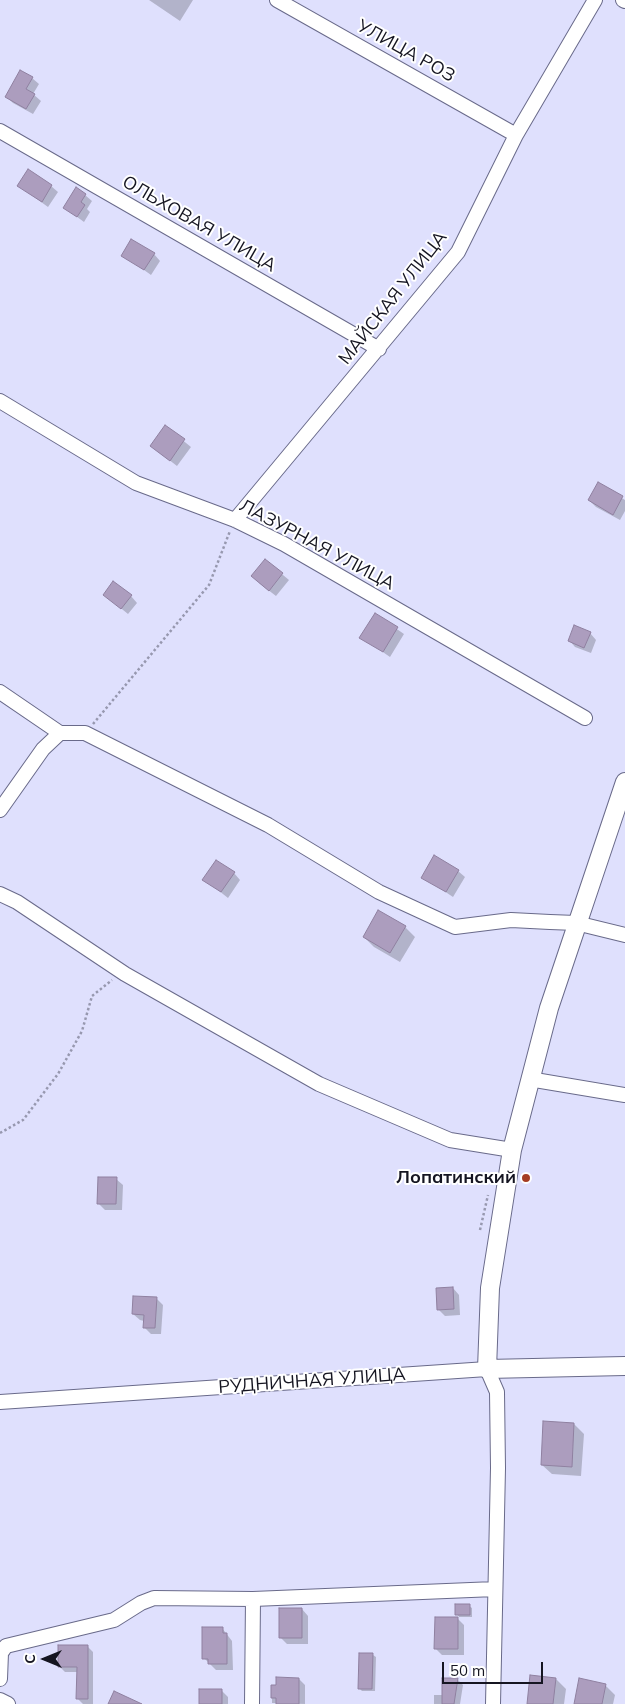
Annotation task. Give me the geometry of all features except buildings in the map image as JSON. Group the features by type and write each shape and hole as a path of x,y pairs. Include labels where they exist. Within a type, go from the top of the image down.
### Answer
{"main road":[{"path":"487,1370 490,1288 512,1150 529,1079 576,923 625,782"},
{"name":"РУДНИЧНАЯ УЛИЦА","path":"487,1370 625,1366"}],"street":[{"name":"УЛИЦА РОЗ","path":"277,0 516,135"},
{"name":"МАЙСКАЯ УЛИЦА","path":"235,520 458,252 516,135 595,0"},
{"name":"ОЛЬХОВАЯ УЛИЦА","path":"0,131 379,349"},
{"name":"ЛАЗУРНАЯ УЛИЦА","path":"0,401 136,483 235,520 284,544 585,718"},
{"path":"0,692 60,733 85,733 268,825 379,892 455,927 511,920 576,923 625,935"},
{"path":"0,810 42,749 60,733"},
{"path":"0,894 17,902 125,974 319,1084 450,1140 512,1150"},
{"path":"529,1079 625,1095"},
{"path":"487,1370 497,1392 498,1468 493,1704"},
{"name":"РУДНИЧНАЯ УЛИЦА","path":"0,1402 487,1370"},
{"path":"0,1679 1,1653 6,1646 114,1620 141,1603 154,1598 253,1599 495,1589"},
{"path":"252,1704 253,1599"},
{"path":"0,1700 8,1704"}],"path":[{"path":"85,733 209,585 235,520"},
{"path":"0,1133 23,1120 58,1074 82,1031 92,996 113,979 125,974"},
{"path":"480,1230 489,1194"}],"place":[{"name":"Лопатинский","path":"526,1178"}]}
